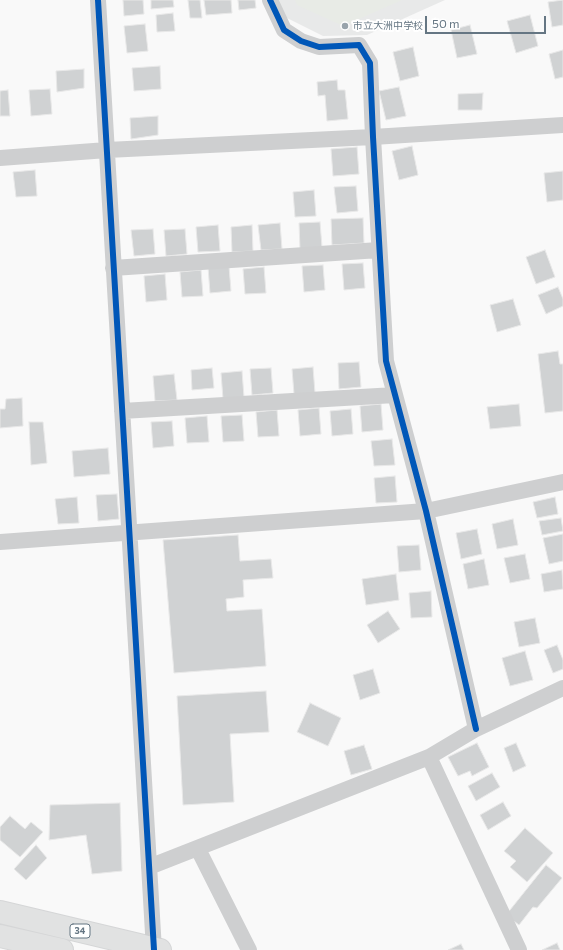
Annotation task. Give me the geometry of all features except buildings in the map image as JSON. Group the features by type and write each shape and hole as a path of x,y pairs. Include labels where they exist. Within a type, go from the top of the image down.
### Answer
{"main road":[{"name":"34","path":"0,912 156,949"},
{"name":"34","path":"0,936 62,950"}],"street":[{"path":"98,0 149,867 156,949"},
{"path":"270,0 284,30 301,41 319,47 359,45 370,63 386,361 426,511 476,730"},
{"path":"0,158 107,150 373,137 563,125"},
{"path":"113,268 380,250"},
{"path":"122,411 395,395"},
{"path":"0,542 426,511 563,482"},
{"path":"149,867 429,757 476,730 563,688"},
{"path":"429,757 519,950"},
{"path":"198,849 249,950"}],"shaded area":[{"name":"市立大洲中学校","path":"277,0 445,0 367,35 323,36 285,17"},
{"path":"295,0 402,0 343,26 297,5"}],"cycle path":[{"path":"98,0 154,950"},
{"path":"270,0 284,30 301,41 319,47 359,45 370,63 386,361 426,511 476,729"}],"place":[{"name":"市立大洲中学校","path":"345,26"}]}
